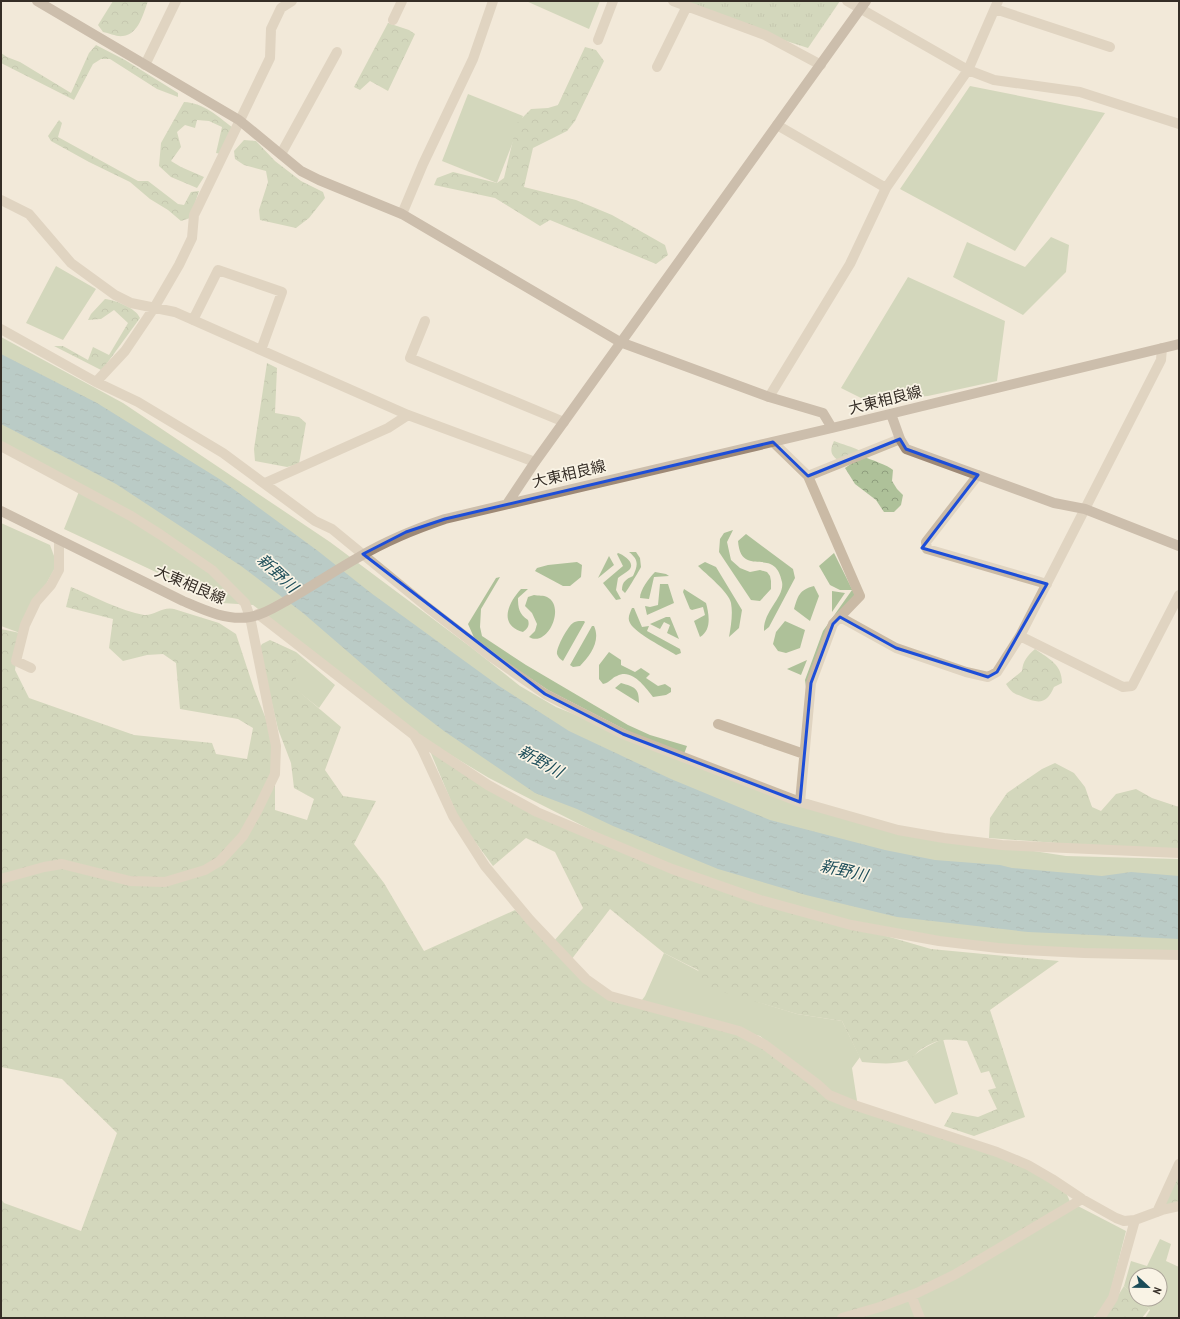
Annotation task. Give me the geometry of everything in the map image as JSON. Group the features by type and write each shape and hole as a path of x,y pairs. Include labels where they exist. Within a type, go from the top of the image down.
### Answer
{"street":[{"path":"37,1 239,120 300,171 402,214 620,342 769,397 823,413 832,428"},
{"path":"145,65 176,1"},
{"path":"96,382 125,351 154,308 179,265 192,238 194,216 270,58 271,29 282,8 292,1"},
{"path":"393,20 402,1"},
{"path":"402,214 423,164 473,59 493,1"},
{"path":"598,40 613,1"},
{"path":"673,1 765,35 821,65"},
{"path":"847,1 863,5 968,70 994,80 1080,92 1179,124"},
{"path":"507,504 620,342 863,5"},
{"path":"769,397 850,264 886,188 968,70 996,5 1110,47"},
{"path":"657,67 687,6"},
{"path":"281,154 337,52"},
{"path":"777,125 886,188"},
{"path":"1,200 29,214 71,263 115,295 132,303 175,312 408,415 535,462"},
{"path":"193,320 218,270 282,292 261,350"},
{"path":"425,321 410,358 564,422"},
{"path":"1,329 96,382 138,402 223,452 315,521 332,529 360,556 475,644 544,694 623,734 800,802 898,830 944,838 1002,845 1179,853"},
{"name":"大東相良線","path":"1,512 183,601 229,617 259,614 317,584 360,556 406,532 445,519 891,414 1179,344"},
{"path":"840,617 896,648 966,672 988,677 997,672 1020,636 1047,584 1161,360 1162,348"},
{"path":"891,414 900,439 906,449 1054,503 1085,509 1179,546"},
{"path":"265,483 388,428 408,415"},
{"path":"808,476 900,439"},
{"path":"773,442 808,476 860,596 833,624 811,683 800,802"},
{"path":"1,446 131,516 212,570 245,603 414,735 488,785 537,812 672,869 767,902 851,925 939,941 998,948 1084,953 1179,955"},
{"path":"978,475 926,542 927,549 1047,584"},
{"path":"31,668 16,661 25,625 36,602 51,585 59,570 59,540"},
{"path":"1020,636 1123,687 1132,686 1179,595"},
{"path":"1,879 44,867 62,864 130,881 165,882 205,870 220,861 243,836 257,812 275,774 276,746 259,614"},
{"path":"718,724 804,754"},
{"path":"414,735 453,816 485,866 530,920 586,979 610,996 739,1031 765,1045 830,1095 851,1104 996,1152 1028,1166 1052,1179 1082,1199 1124,1221 1135,1220 1156,1212 1179,1206"},
{"path":"1156,1212 1179,1164"},
{"path":"842,1318 880,1307 912,1295 954,1275 1082,1199"},
{"path":"1100,1318 1113,1298 1135,1220"},
{"path":"912,1295 920,1318"}],"highlighted area":[{"path":"900,439 906,449 978,475 922,548 1047,584 997,672 988,677 896,648 840,617 833,624 811,683 800,802 623,734 545,694 363,554 406,532 445,519 773,442 808,476"}],"green space":[{"path":"113,1 148,1 140,23 133,32 123,36 118,36 103,32 98,25"},
{"path":"526,1 600,1 589,29"},
{"path":"673,1 840,1 808,48 761,33"},
{"path":"388,23 409,30 415,34 388,91 370,81 360,90 354,87"},
{"path":"96,45 125,60 178,93 178,97 157,89 110,59 101,59 93,64 74,100 1,63 1,53 20,62 71,93 89,53"},
{"path":"585,47 596,50 604,61 575,121 567,131 533,148 524,187 576,200 612,215 665,245 668,255 656,264 550,220 540,226 495,198 434,185 437,178 453,172 497,183 504,178 517,123 531,109 548,108 558,105"},
{"path":"970,86 1105,113 1015,251 900,189"},
{"path":"468,94 523,116 497,183 442,161"},
{"path":"184,102 204,107 232,127 221,154 216,153 222,127 209,121 197,120 195,128 185,125 177,132 181,147 171,161 204,177 197,188 171,177 159,166 161,143"},
{"path":"59,120 62,123 58,137 138,181 148,181 178,204 184,205 191,192 199,191 190,218 181,221 168,210 150,199 130,182 51,141 48,136"},
{"path":"244,140 256,141 275,161 301,181 323,192 325,198 309,218 296,228 260,220 259,210 268,182 266,171 244,165 235,159 234,151"},
{"path":"1051,237 1069,245 1066,272 1023,315 953,277 967,242 1025,267"},
{"path":"56,266 96,289 63,340 26,323"},
{"path":"908,277 1005,321 997,381 928,396 867,401 841,388"},
{"path":"105,299 130,308 138,314 140,318 101,370 54,346 63,346 88,360 93,347 109,355 128,323 114,310 101,319 88,320 91,314"},
{"path":"1,337 123,403 330,542 472,648 520,686 556,707 679,756 898,830 1066,856 1179,859 1179,950 1024,950 855,926 650,860 489,778 419,736 253,605 222,603 64,529 80,489 1,445"},
{"path":"267,363 277,368 275,413 299,417 306,423 299,464 287,467 255,461 254,449"},
{"path":"834,441 860,451 840,462 831,451"},
{"path":"862,456 883,464 893,470 892,481 903,495 901,505 894,512 884,512 876,500 855,484 845,468"},
{"path":"1,523 50,545 57,564 20,633 1,626"},
{"path":"733,530 727,542 731,560 740,568 750,572 760,570 767,572 770,576 771,589 760,601 751,600 719,552 720,539 724,533"},
{"path":"746,534 793,569 795,578 769,627 764,631 767,617 782,588 782,582 778,571 773,565 745,559 740,552 738,541"},
{"path":"629,552 636,552 640,558 641,567 625,593 622,590 623,585 626,580 633,576 637,566 635,558"},
{"path":"618,553 626,557 630,562 631,567 618,578 616,590 621,599 616,600 603,583 623,566 617,554"},
{"path":"834,553 857,599 833,624 807,694 805,680 823,631 852,590 840,590 830,585 819,566"},
{"path":"609,556 614,565 598,578"},
{"path":"577,562 582,565 581,577 570,586 563,586 535,571 537,568 548,565"},
{"path":"705,562 716,567 742,610 739,628 729,637 732,616 731,603 722,589 698,566"},
{"path":"655,572 669,576 654,577 649,599 640,598 643,588"},
{"path":"500,577 481,609 480,627 482,636 526,665 628,725 650,735 687,746 684,754 653,744 548,690 476,642 468,624 496,578"},
{"path":"660,584 668,584 674,603 647,615 645,606 650,607 658,605"},
{"path":"814,586 819,596 810,621 794,609 800,594 805,589"},
{"path":"71,587 117,607 135,613 148,615 170,608 219,623 236,634 254,689 272,734 275,774 275,810 307,820 314,799 294,788 291,763 278,729 259,649 262,644 270,640 296,652 296,689 341,727 325,770 343,796 376,801 354,844 384,883 424,951 515,910 566,957 553,942 583,908 555,852 526,838 493,866 459,820 430,751 529,808 634,853 800,911 931,949 1059,961 990,1010 1025,1117 974,1136 944,1126 952,1112 978,1117 997,1109 988,1090 996,1088 989,1071 981,1073 967,1041 937,1041 920,1050 913,1057 900,1062 862,1062 842,1021 797,1014 706,987 698,970 664,953 610,909 571,960 610,996 739,1031 841,1100 986,1150 1039,1173 1065,1190 1071,1204 911,1294 864,1318 1,1318 1,1199 4,1203 81,1231 117,1133 62,1079 1,1067 1,629 20,633 15,670 29,698 134,735 212,743 216,754 247,759 253,728 238,719 180,709 176,663 163,654 147,655 123,661 109,648 113,619 66,607"},
{"path":"521,589 528,589 518,598 520,610 529,622 528,627 523,632 515,629 510,624 508,619 509,607"},
{"path":"684,589 706,603 709,622 704,634 700,637 694,621 705,615 703,607 692,610 690,609 683,592"},
{"path":"832,591 845,593 832,612"},
{"path":"534,595 547,597 552,602 555,609 555,617 548,632 542,637 536,639 529,637 535,631 537,624 532,613 525,606 528,597"},
{"path":"632,608 634,608 642,627 649,626 647,631 680,649 681,653 676,655 644,636 633,627 629,619"},
{"path":"666,617 670,617 679,639 667,633 670,625 664,622 660,629 650,624"},
{"path":"785,621 805,630 800,648 786,653 778,651 773,644 776,632"},
{"path":"574,622 585,622 563,661 557,654 558,647 568,628"},
{"path":"592,626 594,626 596,637 591,653 580,666 573,667 570,665"},
{"path":"1035,649 1054,663 1060,671 1062,683 1054,687 1048,697 1042,701 1034,701 1015,694 1006,684 1022,671 1023,664"},
{"path":"296,652 335,685 319,708 295,689"},
{"path":"609,652 621,660 621,665 635,672 641,668 650,674 646,678 658,686 665,684 671,688 671,692 666,695 653,697 638,680 628,674 617,676 603,684 599,679 599,665"},
{"path":"807,660 801,675 787,669"},
{"path":"621,683 633,687 637,691 639,703 615,688"},
{"path":"1055,763 1074,773 1085,787 1092,807 1101,811 1116,794 1136,789 1152,798 1179,807 1179,852 989,838 990,818 1007,793 1042,769"},
{"path":"664,953 758,1002 797,1014 842,1021 860,1057 852,1068 858,1107 825,1090 760,1036 639,1004 645,996"},
{"path":"943,1039 958,1094 935,1104 907,1061 924,1048"},
{"path":"1179,1170 1179,1206 1163,1204"},
{"path":"1074,1204 1126,1231 1106,1309 1092,1318 863,1318"},
{"path":"1160,1239 1171,1244 1166,1261 1179,1267 1179,1318 1145,1318 1150,1310 1147,1307 1168,1307 1168,1267 1129,1267 1131,1261 1147,1266"},
{"path":"1128,1272 1128,1290 1124,1286"},
{"path":"1124,1286 1128,1290 1128,1307 1147,1307 1149,1309 1142,1318 1104,1318"}],"water":[{"name":"新野川","path":"1,354 97,403 221,480 318,551 371,593 499,686 569,731 671,779 770,820 885,850 935,860 1000,865 1012,868 1102,876 1131,872 1179,876 1179,939 1028,932 897,917 806,895 718,869 613,826 577,809 535,793 444,731 406,702 303,613 241,566 116,484 1,424"}]}
